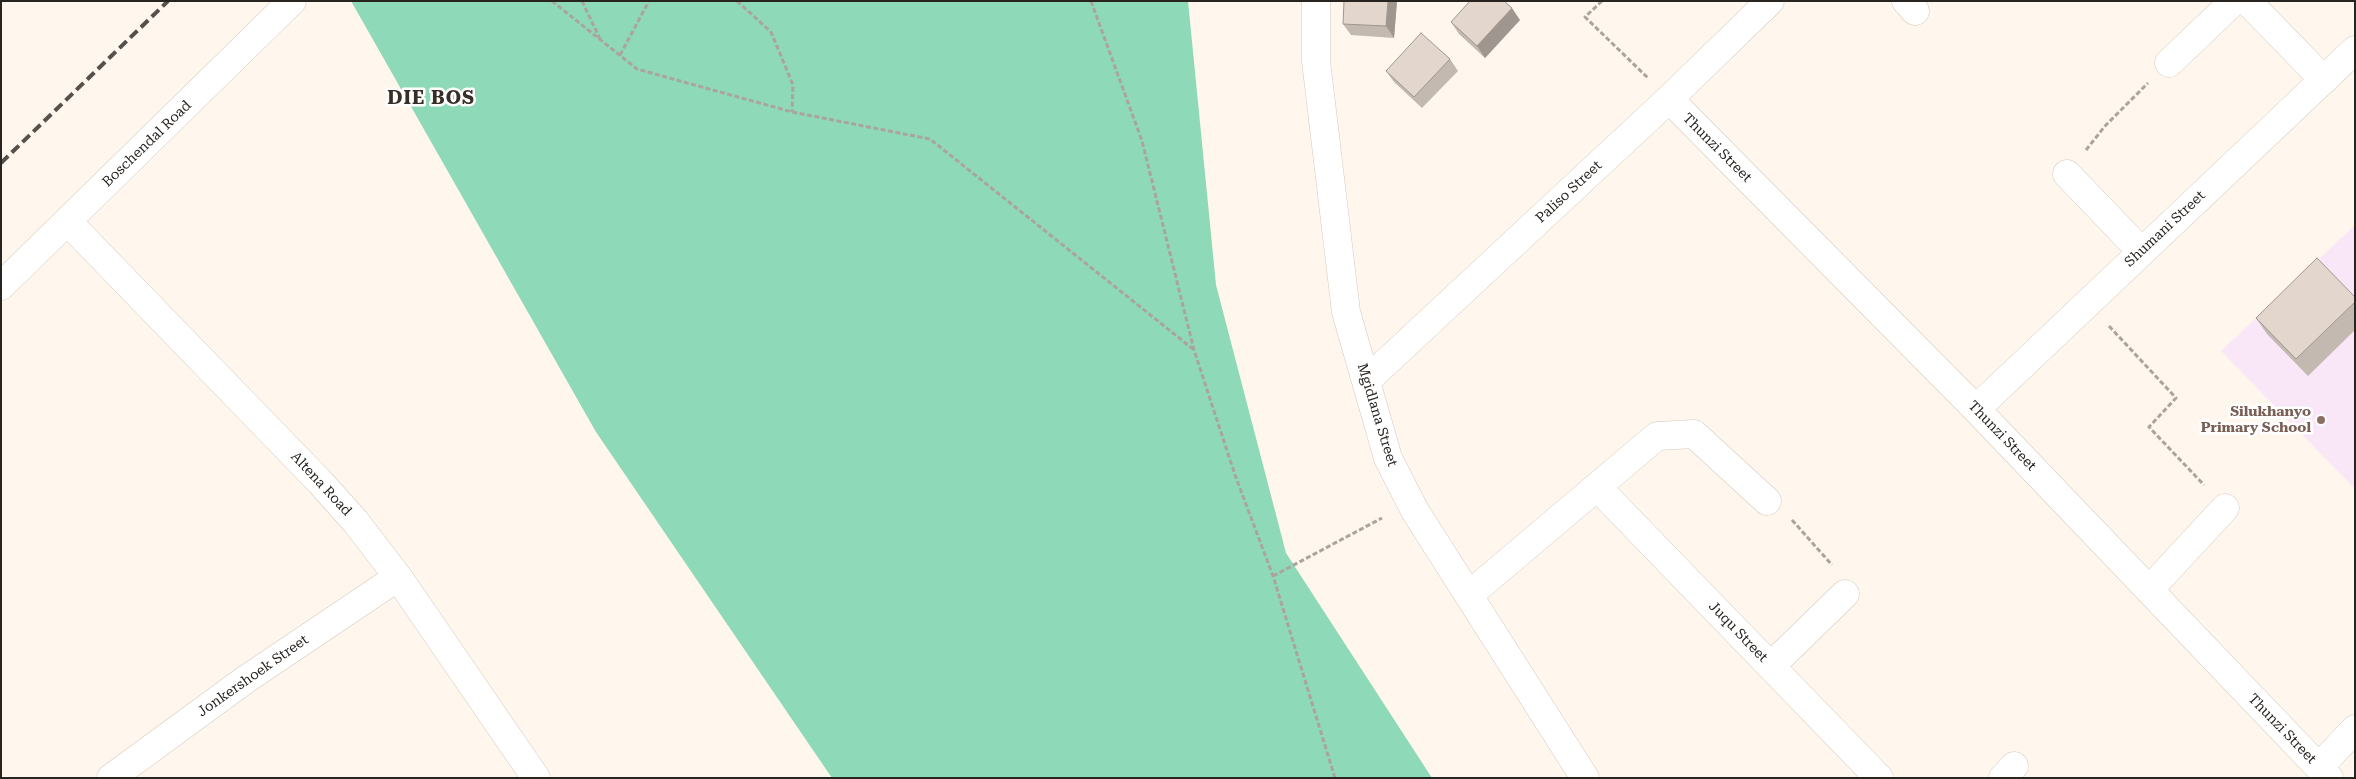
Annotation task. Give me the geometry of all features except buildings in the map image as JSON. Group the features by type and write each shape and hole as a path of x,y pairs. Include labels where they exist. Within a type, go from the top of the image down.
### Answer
{"street":[{"name":"Boschendal Road","path":"1,286 292,1"},
{"name":"Mgidlana Street","path":"1316,1 1316,61 1337,251 1346,312 1388,458 1415,511 1585,778"},
{"name":"Paliso Street","path":"1366,381 1670,99 1770,1"},
{"path":"2168,63 2234,1"},
{"path":"2247,1 2324,80"},
{"name":"Shumani Street","path":"1976,409 2355,50"},
{"name":"Thunzi Street","path":"1670,99 1976,409 2324,772"},
{"path":"2067,174 2141,251"},
{"name":"Altena Road","path":"68,222 321,483 355,521 398,577 536,778"},
{"path":"1469,595 1657,436 1694,434 1767,501"},
{"name":"Juqu Street","path":"1597,487 1879,778"},
{"path":"2149,590 2225,508"},
{"name":"Jonkershoek Street","path":"111,778 245,680 398,577"},
{"path":"1771,666 1845,594"},
{"path":"2324,772 2355,729"}],"path":[{"path":"552,1 637,69 792,112 930,139 1194,350"},
{"path":"582,1 602,42"},
{"path":"620,56 649,1"},
{"path":"737,1 771,32 793,85 792,112"},
{"path":"1091,1 1142,142 1194,350 1235,475 1273,576 1335,778"},
{"path":"1602,1 1585,17 1670,99"},
{"path":"2067,174 2104,126 2168,63"},
{"path":"2086,304 2176,398 2149,427 2225,508"},
{"path":"1767,501 1795,522 1850,587 1845,594"},
{"path":"1273,576 1381,517 1396,521 1415,511"}],"shaded area":[{"name":"Silukhanyo Primary School","path":"2355,225 2355,489 2221,351"}],"green space":[{"path":"351,1 1188,1 1216,285 1286,553 1432,778 832,778 596,432"}],"railway":[{"path":"1,163 168,1"}],"place":[{"name":"Silukhanyo Primary School","path":"2321,420"}],"district":[{"name":"DIE BOS","path":"431,98"}]}
